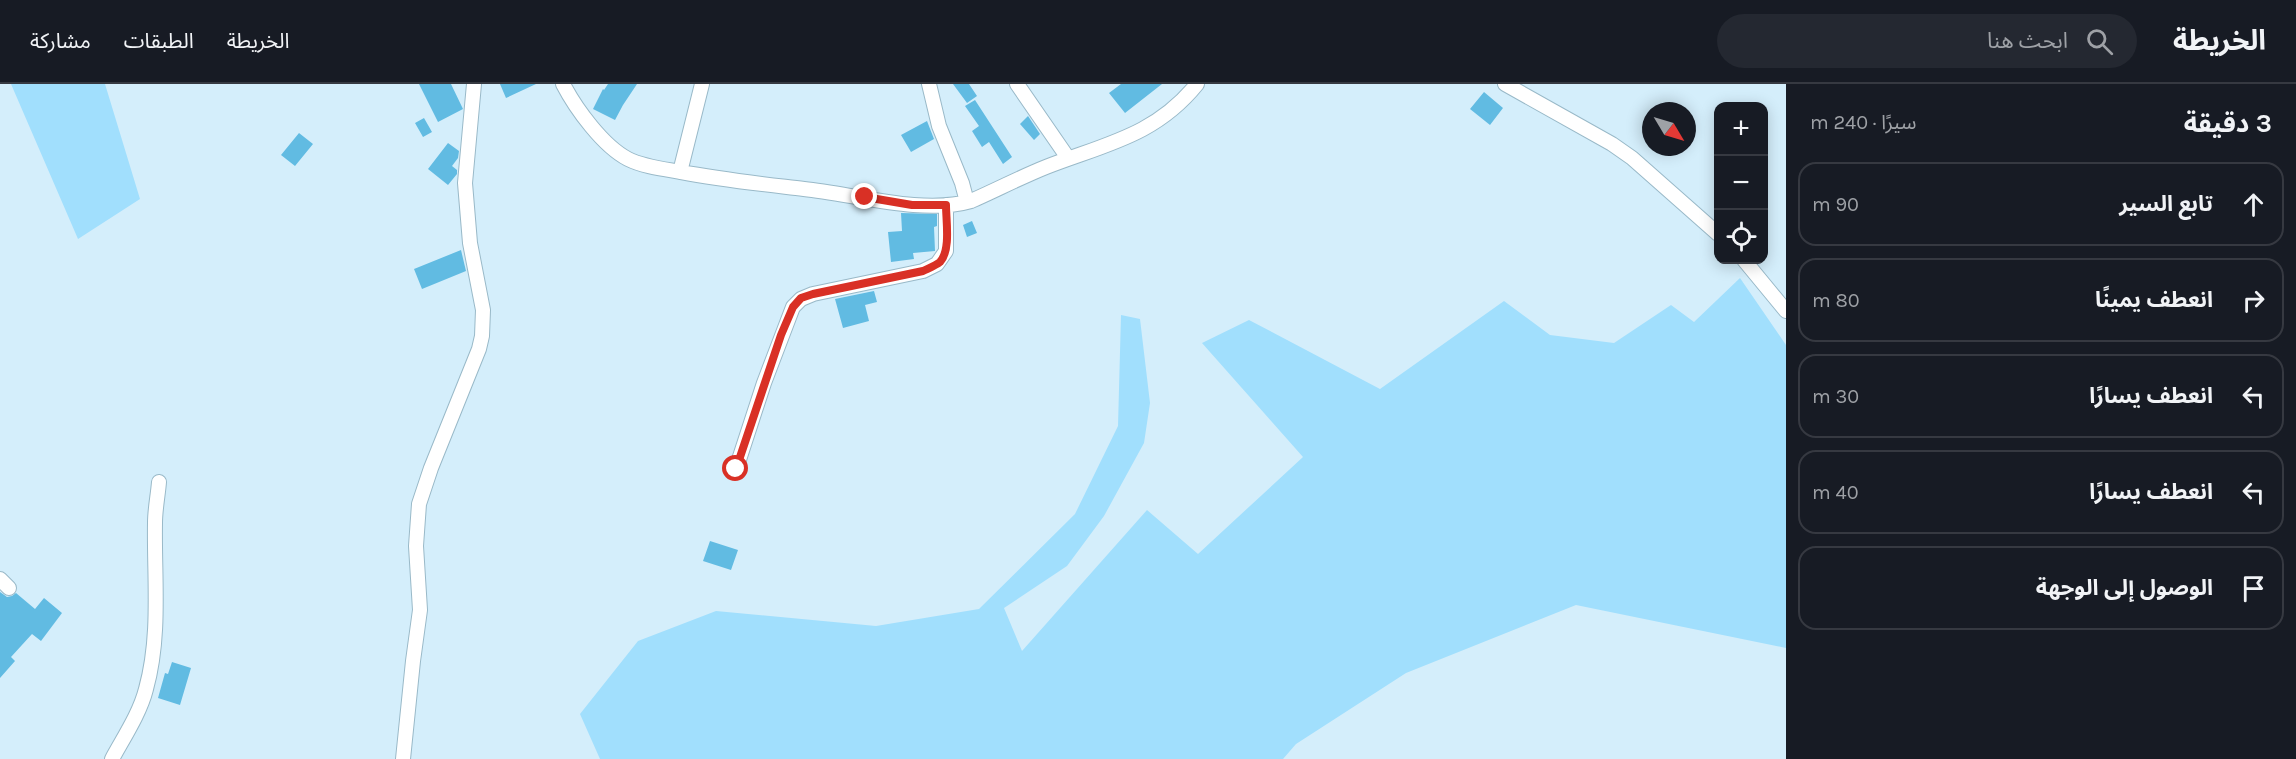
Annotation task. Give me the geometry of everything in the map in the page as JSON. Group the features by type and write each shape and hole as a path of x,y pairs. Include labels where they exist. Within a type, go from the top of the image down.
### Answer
{"street":[{"path":"403,759 420,610 416,546 419,504 482,336 483,310 470,243 465,183 474,84"},
{"path":"563,84 589,124 617,152 630,160 680,172 757,185 843,194 912,205 946,205 967,202 1068,158 1117,143 1152,125 1174,108 1197,84"},
{"path":"680,172 702,84"},
{"path":"929,84 937,120 962,183 967,202"},
{"path":"1017,84 1068,158"},
{"path":"1505,84 1612,144 1632,158 1714,230"},
{"path":"736,469 781,335 797,301 813,294 923,271 937,264 946,251 946,205"},
{"path":"1747,264 1786,311"},
{"path":"112,759 141,704 153,658 155,520 159,482"}],"shaded area":[{"path":"11,84 105,84 140,199 78,239"},
{"path":"1740,278 1786,345 1786,648 1576,605 1406,673 1296,744 1283,759 600,759 580,714 638,641 716,611 876,626 979,609 1075,514 1118,426 1121,315 1140,319 1150,403 1144,443 1104,516 1067,566 1004,608 1022,651 1147,510 1198,554 1303,457 1202,343 1249,320 1380,389 1504,301 1550,335 1614,343 1671,305 1694,322"}],"building":[{"path":"419,84 451,84 463,109 438,122"},
{"path":"500,84 536,84 506,98"},
{"path":"608,84 637,84 615,120 593,109"},
{"path":"953,84 969,84 977,96 967,103"},
{"path":"1121,84 1162,84 1125,113 1109,93"},
{"path":"1484,92 1503,108 1490,125 1470,109"},
{"path":"975,100 1012,157 1003,164 989,142 982,147 972,131 979,126 965,106"},
{"path":"1028,116 1040,134 1034,140 1020,124"},
{"path":"424,118 432,132 423,137 415,123"},
{"path":"927,121 934,139 911,152 901,135"},
{"path":"299,133 313,144 295,166 281,155"},
{"path":"448,143 459,151 458,158 452,166 457,170 457,174 448,185 428,169"},
{"path":"901,213 937,214 937,226 934,227 935,251 913,253 914,259 891,262 888,232 902,231"},
{"path":"972,221 977,233 967,237 963,225"},
{"path":"461,250 466,271 422,289 414,269"},
{"path":"874,291 877,302 865,305 869,321 843,328 835,299"},
{"path":"710,541 738,550 731,570 703,561"},
{"path":"0,592 7,597 16,593 35,609 44,598 62,613 41,641 32,634 11,657 15,661 0,678"},
{"path":"172,662 191,668 180,705 158,698 165,673 168,674"}],"route":[{"path":"736,469 781,335 797,301 813,294 923,271 937,264 946,251 946,205 912,205 865,197"}]}
